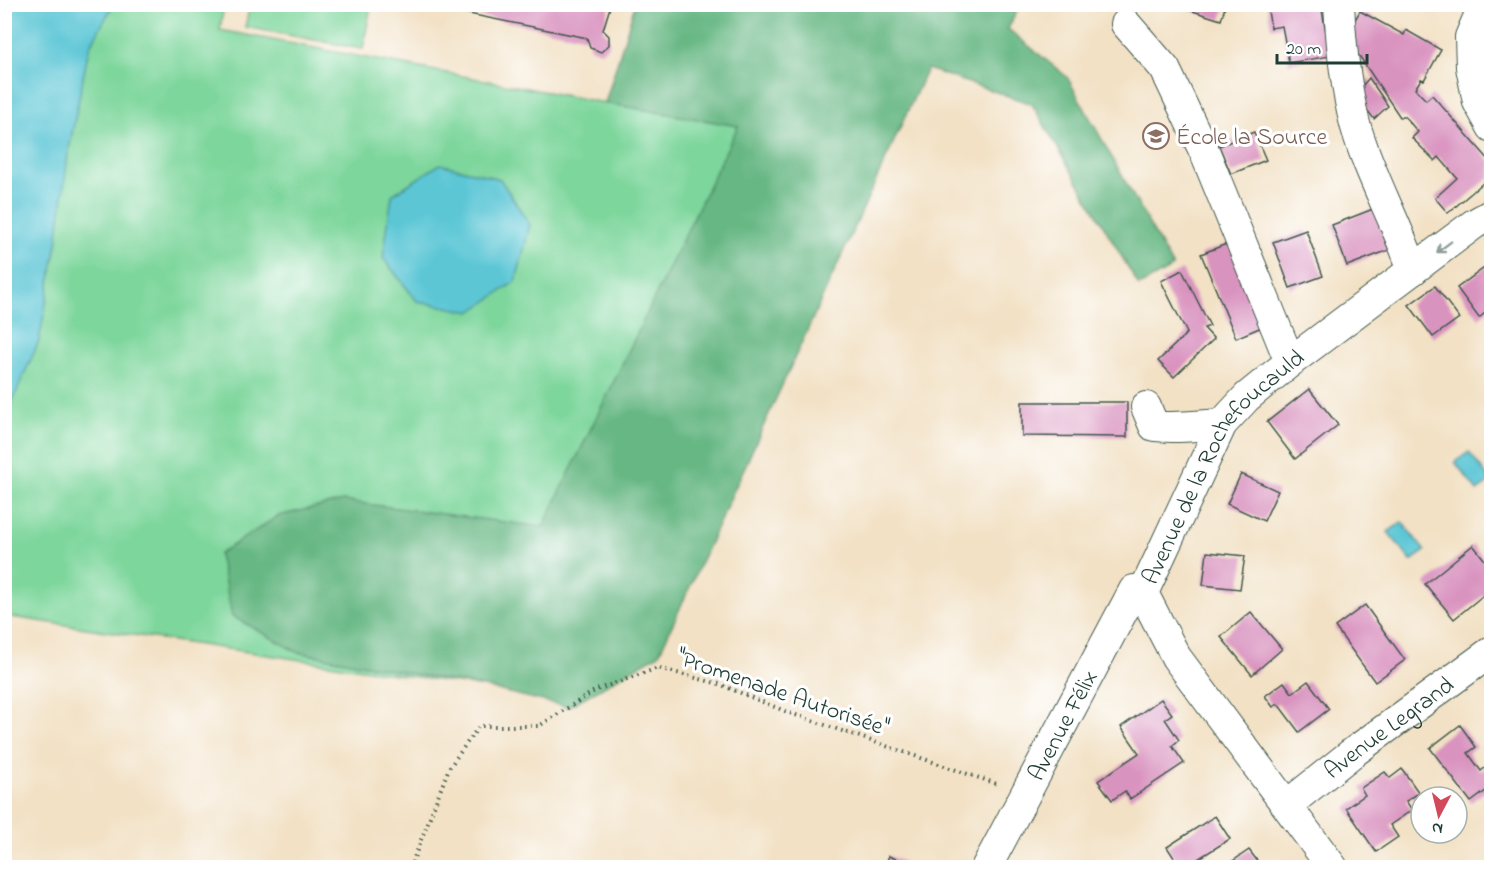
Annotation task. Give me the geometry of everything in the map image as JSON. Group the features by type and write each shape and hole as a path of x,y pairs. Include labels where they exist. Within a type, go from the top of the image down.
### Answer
{"street":[{"path":"1339,4 1341,52 1355,123 1413,270"},
{"path":"1484,4 1470,37 1471,67 1478,102 1491,127"},
{"path":"1126,24 1165,69 1209,162 1290,362"},
{"name":"Avenue de la Rochefoucauld","path":"1333,867 1176,657 1143,593 1222,424 1247,397 1290,362 1474,224 1491,214"},
{"path":"1146,407 1154,426 1172,428 1222,424"},
{"name":"Avenue Félix","path":"986,867 1134,590 1143,593"},
{"name":"Avenue Legrand","path":"1287,805 1351,754 1491,651"}],"path":[{"name":"\"Promenade Autorisée\"","path":"410,867 448,768 479,726 539,726 596,690 658,668 719,684 787,712 1025,794"}],"green space":[{"path":"250,4 371,5 363,49 245,27"},
{"path":"635,4 1020,5 1008,29 1067,77 1173,267 1139,286 1032,104 927,69 659,654 568,707 484,687 297,652 232,616 219,554 278,516 343,501 543,527 738,126 605,103"},
{"path":"5,5 224,5 220,30 739,126 543,528 343,501 232,616 297,652 484,687 5,616"}],"water":[{"path":"5,4 113,5 89,48 68,154 57,244 39,341 5,418"},
{"path":"440,164 500,179 530,225 516,281 471,312 417,301 383,258 392,195"},
{"path":"1469,452 1491,481 1477,491 1455,462"},
{"path":"1402,522 1425,551 1411,561 1388,532"}],"building":[{"path":"402,4 611,4 603,30 609,36 609,45 601,52 590,48 587,38 425,5 414,10"},
{"path":"1181,4 1226,4 1221,20 1180,7"},
{"path":"1321,4 1330,56 1289,63 1282,26 1271,28 1267,6"},
{"path":"1360,11 1404,35 1406,30 1441,50 1424,80 1421,79 1415,89 1426,100 1432,95 1491,162 1490,177 1448,213 1435,198 1457,178 1439,157 1435,161 1412,138 1418,132 1405,117 1400,117 1346,36"},
{"path":"1369,78 1388,106 1374,119 1355,94"},
{"path":"1254,132 1266,160 1231,174 1219,146"},
{"path":"1373,209 1389,250 1347,266 1332,225"},
{"path":"1306,230 1323,276 1290,288 1273,242"},
{"path":"1229,243 1264,326 1236,338 1201,254"},
{"path":"1491,263 1491,308 1479,318 1457,288"},
{"path":"1182,270 1210,326 1204,328 1214,339 1174,377 1158,361 1187,333 1161,281"},
{"path":"1435,286 1459,318 1433,337 1409,305"},
{"path":"1309,389 1338,425 1295,459 1267,422"},
{"path":"1022,402 1127,402 1127,437 1022,436"},
{"path":"1241,474 1278,491 1264,521 1227,504"},
{"path":"1473,545 1491,568 1491,589 1454,619 1425,584"},
{"path":"1207,552 1245,556 1240,589 1203,585"},
{"path":"1365,605 1405,660 1375,682 1335,627"},
{"path":"1251,612 1282,649 1252,675 1221,637"},
{"path":"1308,681 1329,709 1299,732 1278,704 1273,707 1265,696 1284,682 1292,693"},
{"path":"1161,699 1172,714 1165,719 1179,740 1172,746 1184,763 1130,799 1125,791 1112,800 1098,781 1139,753 1121,727"},
{"path":"1460,725 1476,747 1468,753 1481,771 1486,767 1491,774 1491,787 1471,802 1469,785 1458,785 1430,748"},
{"path":"1402,769 1413,785 1409,785 1409,799 1406,801 1409,812 1390,825 1398,837 1376,852 1346,808 1365,795 1361,788 1385,772 1390,778"},
{"path":"1215,816 1230,839 1185,867 1180,867 1167,847"},
{"path":"1249,850 1262,867 1224,867"},
{"path":"889,856 915,867 884,867"}],"place":[{"name":"École la Source","path":"1156,136"}]}
